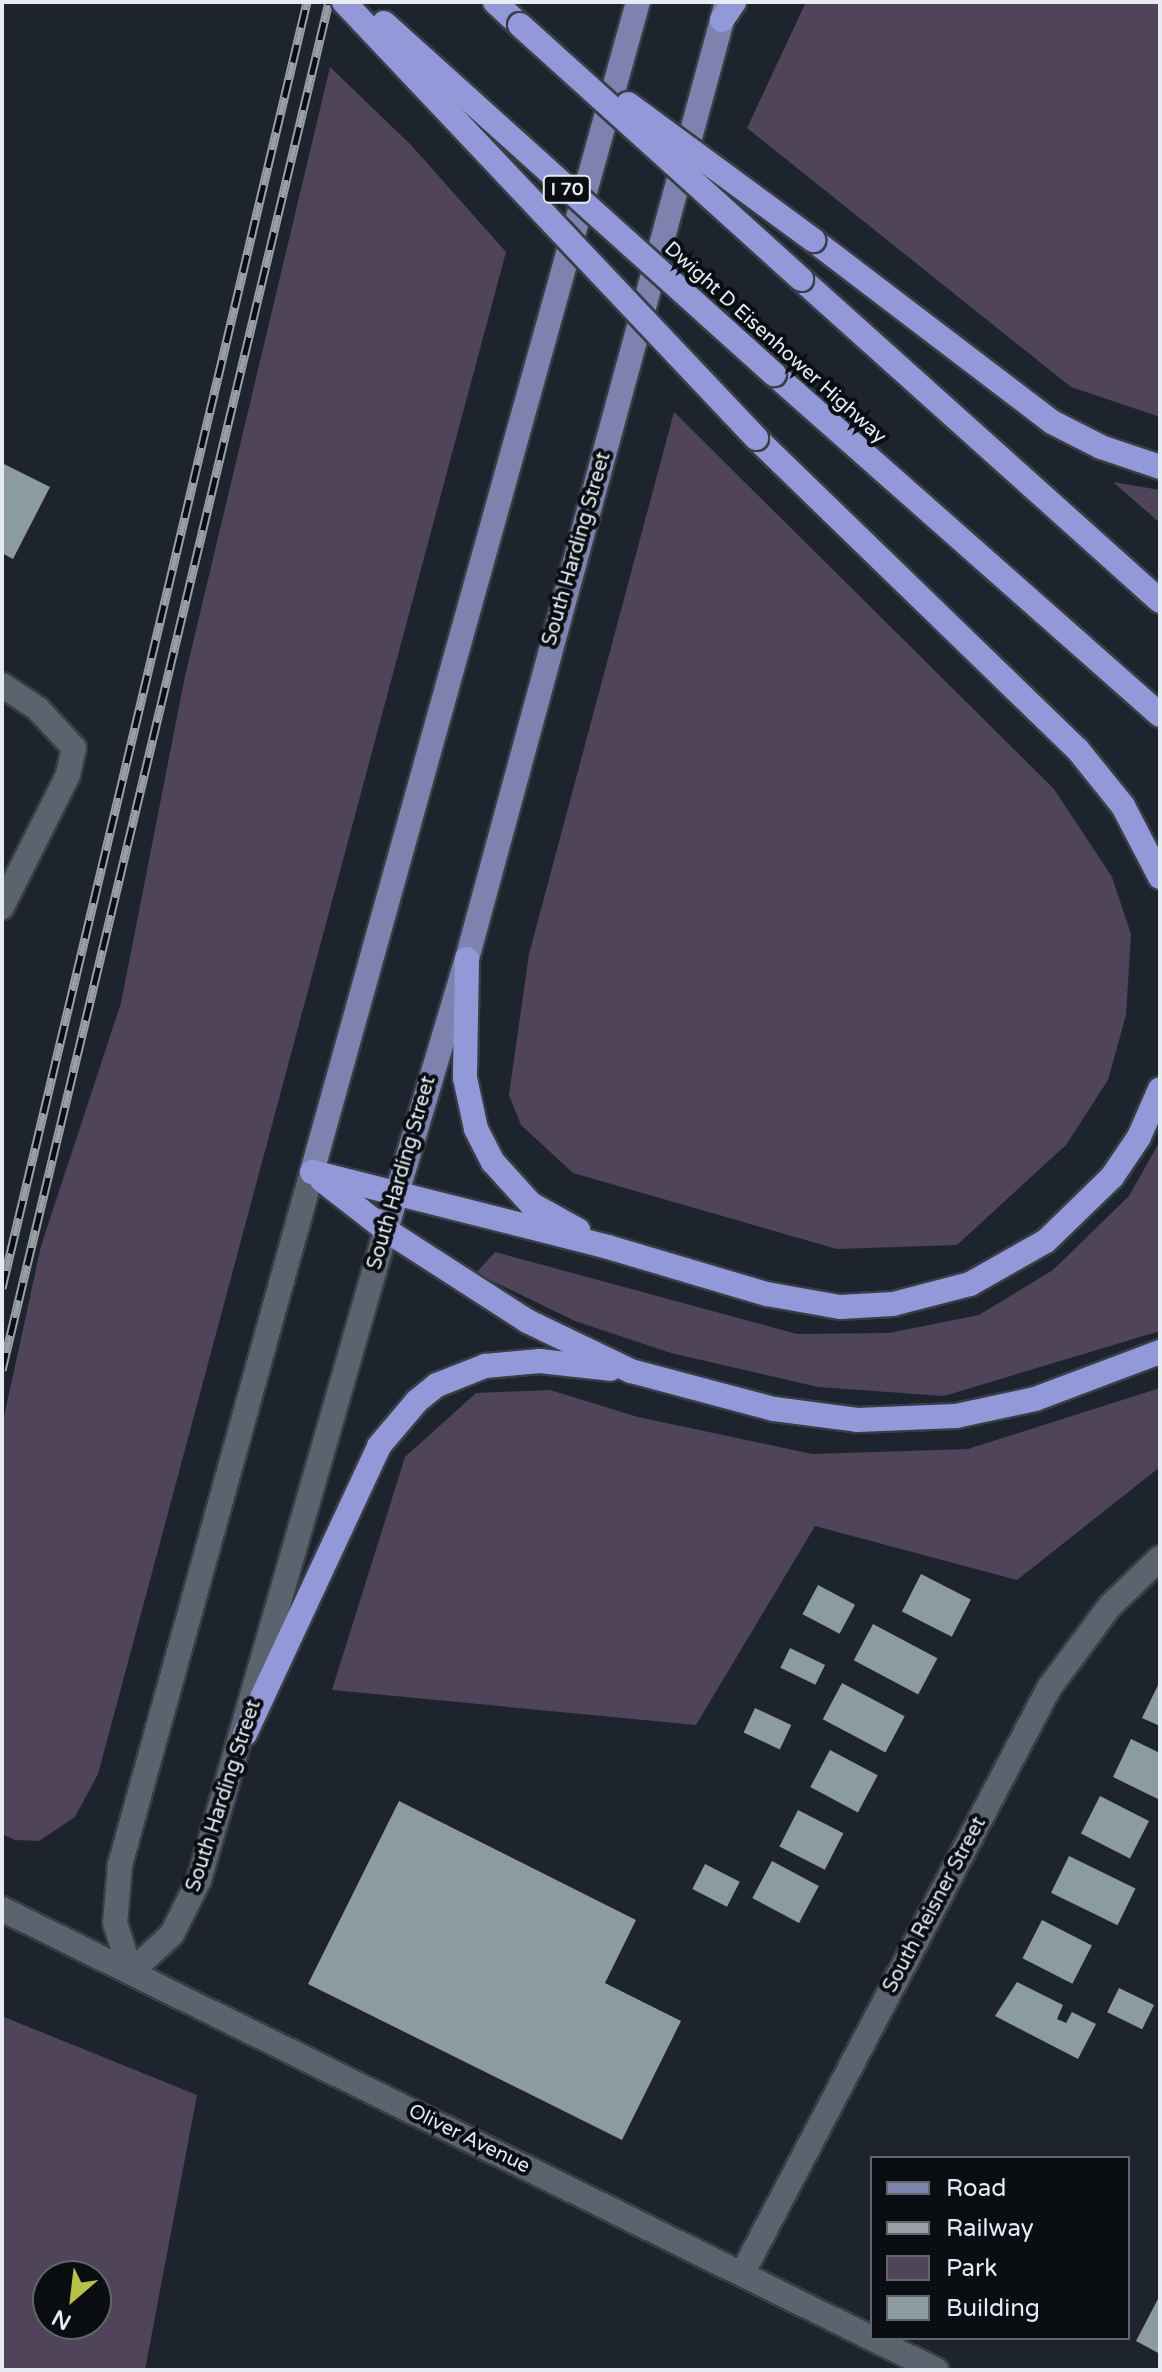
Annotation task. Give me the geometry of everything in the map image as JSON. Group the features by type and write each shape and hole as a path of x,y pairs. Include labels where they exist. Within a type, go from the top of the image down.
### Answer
{"highway":[{"path":"344,2 756,438 1078,750 1123,806 1160,877"},
{"name":"Dwight D Eisenhower Highway","path":"361,2 774,374 1160,715"},
{"path":"495,2 1160,601"},
{"path":"520,25 813,240 1052,422 1101,447 1160,467"},
{"path":"467,959 465,1078 484,1146 531,1204 608,1247"},
{"path":"312,1172 608,1247 807,1303 863,1307 948,1292 1020,1259 1092,1200 1139,1137 1160,1089"},
{"path":"312,1172 386,1230 527,1321 631,1371"},
{"path":"245,1734 379,1446 417,1401 437,1385 485,1366 540,1361 631,1371 774,1409 898,1420 1010,1406 1160,1352"}],"main road":[{"path":"312,1172 638,2"},
{"name":"South Harding Street","path":"386,1230 467,959 728,8"}],"street":[{"path":"2,685 38,709 74,748 68,775 2,907"},
{"path":"131,1972 115,1923 120,1865 312,1172"},
{"name":"South Harding Street","path":"131,1972 172,1934 187,1908 245,1734 386,1230"},
{"name":"South Reisner Street","path":"742,2274 1049,1688 1102,1614 1160,1558"},
{"name":"Oliver Avenue","path":"2,1909 870,2337"},
{"name":"Oliver Avenue","path":"875,2340 936,2370"}],"green space":[{"path":"806,2 1160,2 1160,417 1071,387 747,128"},
{"path":"330,67 411,145 506,252 98,1774 75,1817 39,1841 15,1840 2,1834 2,1426 41,1246 121,1003 185,676"},
{"path":"674,412 1054,789 1112,877 1131,934 1126,1015 1108,1080 1066,1145 957,1245 837,1249 573,1173 521,1125 509,1095 529,954"},
{"path":"1113,482 1160,490 1160,523"},
{"path":"1160,1141 1160,1331 944,1396 818,1387 671,1353 575,1321 476,1273 495,1252 797,1334 889,1333 979,1315 1053,1270 1129,1196"},
{"path":"1160,1388 1160,1467 1017,1580 815,1526 696,1725 332,1690 405,1457 476,1393 550,1390 638,1417 812,1454 968,1449"},
{"path":"4,2017 197,2095 145,2370 2,2370"}],"building":[{"path":"2,463 50,487 13,559 2,553"},
{"path":"921,1574 971,1599 952,1637 902,1611"},
{"path":"818,1585 855,1605 840,1634 803,1614"},
{"path":"873,1624 937,1658 918,1694 854,1660"},
{"path":"790,1648 825,1665 815,1685 780,1668"},
{"path":"1160,1681 1160,1726 1142,1718"},
{"path":"842,1683 905,1716 885,1753 823,1719"},
{"path":"755,1708 791,1725 780,1749 744,1732"},
{"path":"1131,1739 1160,1753 1160,1800 1113,1777"},
{"path":"830,1750 878,1775 858,1812 810,1787"},
{"path":"1100,1796 1149,1821 1130,1858 1081,1833"},
{"path":"399,1801 636,1920 605,1983 681,2021 622,2140 308,1984"},
{"path":"798,1810 843,1833 825,1870 779,1847"},
{"path":"1069,1856 1136,1888 1118,1925 1051,1893"},
{"path":"772,1861 819,1886 799,1923 752,1898"},
{"path":"705,1864 740,1882 727,1907 692,1889"},
{"path":"1042,1920 1092,1945 1072,1984 1022,1958"},
{"path":"1017,1982 1063,2005 1057,2019 1066,2023 1072,2012 1096,2024 1078,2059 995,2016"},
{"path":"1119,1988 1154,2005 1142,2029 1107,2012"},
{"path":"1160,2295 1160,2354 1136,2341"}],"railway":[{"path":"2,1288 307,2"},
{"path":"2,1370 329,2"}]}
